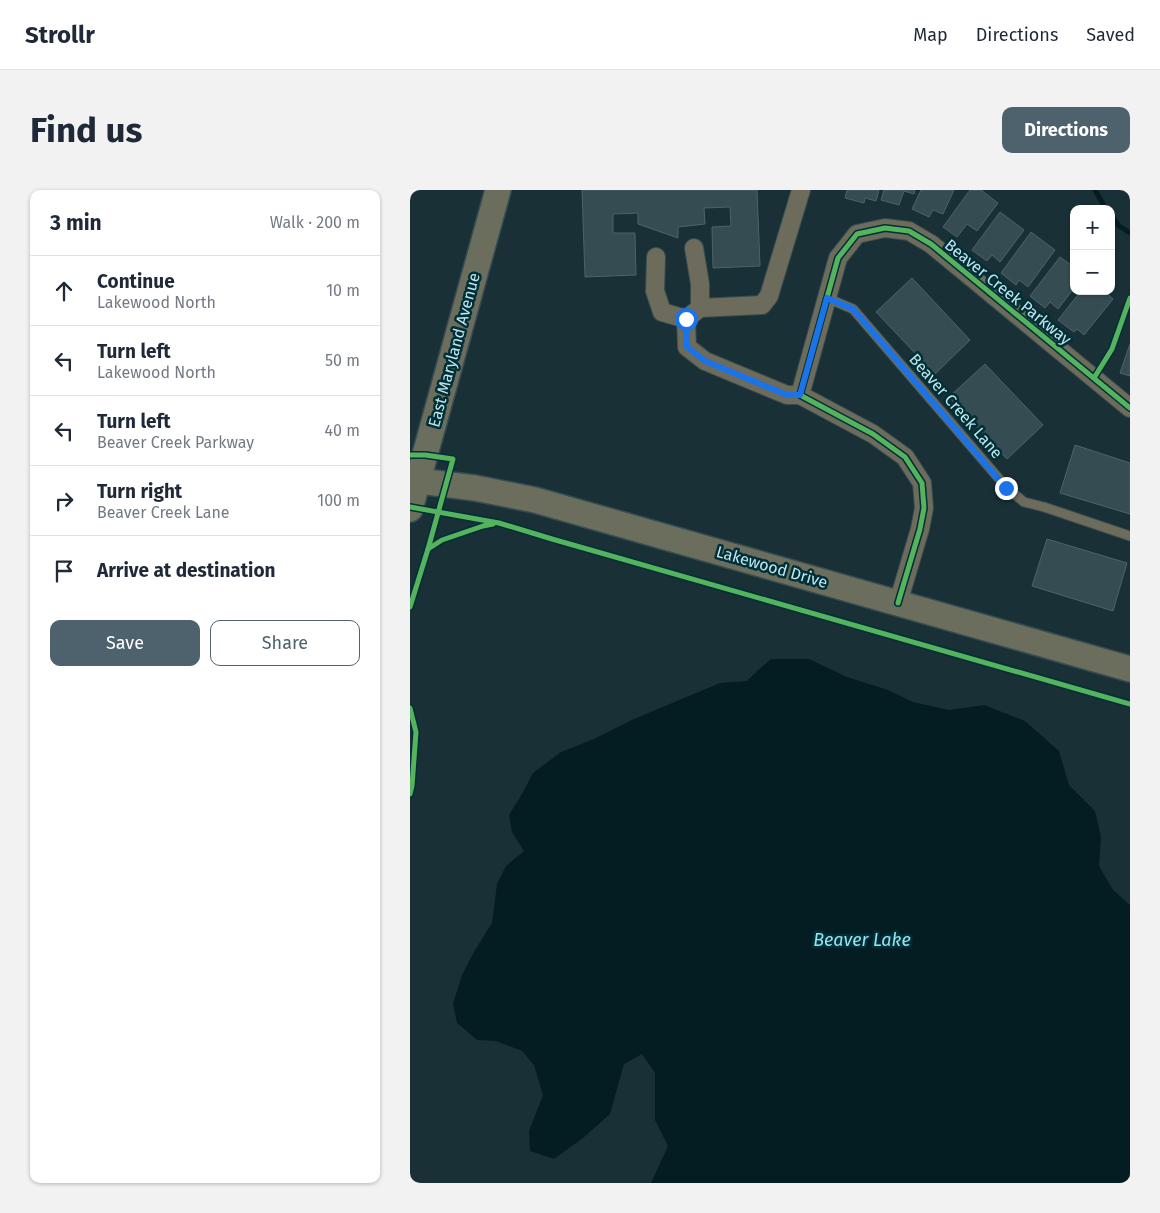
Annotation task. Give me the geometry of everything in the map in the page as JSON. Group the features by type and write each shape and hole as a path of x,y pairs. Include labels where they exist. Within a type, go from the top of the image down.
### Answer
{"street":[{"name":"East Maryland Avenue","path":"410,509 414,480 498,190"},
{"path":"656,256 655,291 662,312 693,314 762,306 769,296 801,190"},
{"name":"Beaver Creek Parkway","path":"800,395 838,258 857,234 885,228 909,231 931,244 1130,408"},
{"path":"694,248 700,284 687,347 705,361 787,395 800,395 873,434 905,457 922,483 924,508 920,529 898,602"},
{"name":"Lakewood Drive","path":"414,480 475,488 535,500 1130,669"}],"lane":[{"name":"Beaver Creek Lane","path":"827,298 853,309 1006,488 1024,502 1130,536"}],"water":[{"name":"Beaver Lake","path":"771,659 809,659 847,677 888,690 913,702 949,710 984,705 1025,721 1059,751 1069,785 1095,811 1101,837 1099,866 1113,890 1130,905 1130,1183 651,1183 668,1146 655,1120 655,1073 642,1054 624,1064 610,1114 583,1138 554,1159 530,1151 529,1131 543,1095 534,1065 522,1051 496,1041 477,1040 457,1023 453,1004 462,975 492,923 497,884 506,866 524,851 512,832 509,815 533,773 561,752 720,683 747,681"}],"building":[{"path":"582,190 757,190 760,266 713,268 712,227 731,226 730,207 704,208 705,224 678,227 678,238 638,224 638,213 613,214 613,233 635,233 636,275 585,277"},
{"path":"847,190 879,190 876,201 865,198 864,203 845,198"},
{"path":"884,190 915,190 914,194 904,191 899,205 881,200"},
{"path":"921,190 954,190 943,214 933,210 929,217 912,209"},
{"path":"970,190 981,190 998,203 977,231 967,224 957,237 943,227"},
{"path":"1000,212 1024,230 1000,262 992,255 987,261 972,250"},
{"path":"1031,232 1055,250 1028,287 1019,280 1016,285 1001,273"},
{"path":"1060,257 1070,264 1070,293 1058,309 1050,302 1045,308 1030,296"},
{"path":"912,278 970,340 935,374 876,312"},
{"path":"1078,295 1108,295 1113,299 1084,335 1077,329 1074,332 1058,320"},
{"path":"1130,344 1130,376 1120,373"},
{"path":"985,364 1043,425 1007,459 949,397"},
{"path":"1075,445 1130,463 1130,514 1060,493"},
{"path":"1047,539 1127,563 1113,611 1032,586"}],"waterway":[{"path":"1095,190 1104,205"},
{"path":"1115,220 1119,226 1130,233"}],"cycle path":[{"path":"898,603 920,529 924,508 922,483 905,457 873,434 800,395 838,258 857,234 885,228 909,231 931,244 1130,408"},
{"path":"1094,378 1112,349 1130,298"},
{"path":"410,455 453,459 410,607"},
{"path":"410,507 499,523 1130,704"},
{"path":"428,549 442,540 493,524"},
{"path":"410,708 416,732 410,794"}],"route":[{"path":"686,319 687,347 705,361 787,395 800,395 827,298 853,309 1006,488"}]}
